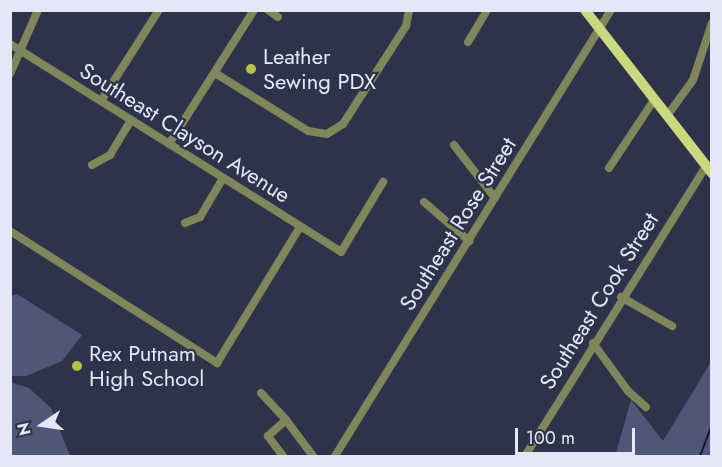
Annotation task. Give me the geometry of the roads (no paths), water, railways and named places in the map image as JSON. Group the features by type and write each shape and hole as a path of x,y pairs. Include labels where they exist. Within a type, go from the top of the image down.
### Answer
{"main road":[{"path":"585,10 709,169"}],"street":[{"path":"10,74 38,10"},
{"path":"101,101 159,10"},
{"path":"169,144 254,10"},
{"path":"268,10 278,17"},
{"path":"215,73 308,131 327,134 343,124 406,26 409,10"},
{"path":"468,42 487,10"},
{"name":"Southeast Rose Street","path":"335,456 611,10"},
{"path":"667,116 693,80 711,23"},
{"name":"Southeast Clayson Avenue","path":"10,44 340,252 383,182"},
{"path":"609,168 654,100"},
{"path":"92,165 110,155 131,120"},
{"path":"454,145 495,198"},
{"name":"Southeast Cook Street","path":"525,456 621,297 709,169"},
{"path":"185,223 200,217 223,178"},
{"path":"424,202 469,241"},
{"path":"10,231 216,363 300,227"},
{"path":"621,297 672,326"},
{"path":"593,343 628,391 646,407"},
{"path":"261,393 286,420 313,456"},
{"path":"283,456 267,436 286,420"}],"waterway":[{"path":"700,456 712,425"}],"place":[{"name":"Leather Sewing PDX","path":"251,69"},
{"name":"Rex Putnam High School","path":"77,366"}]}
